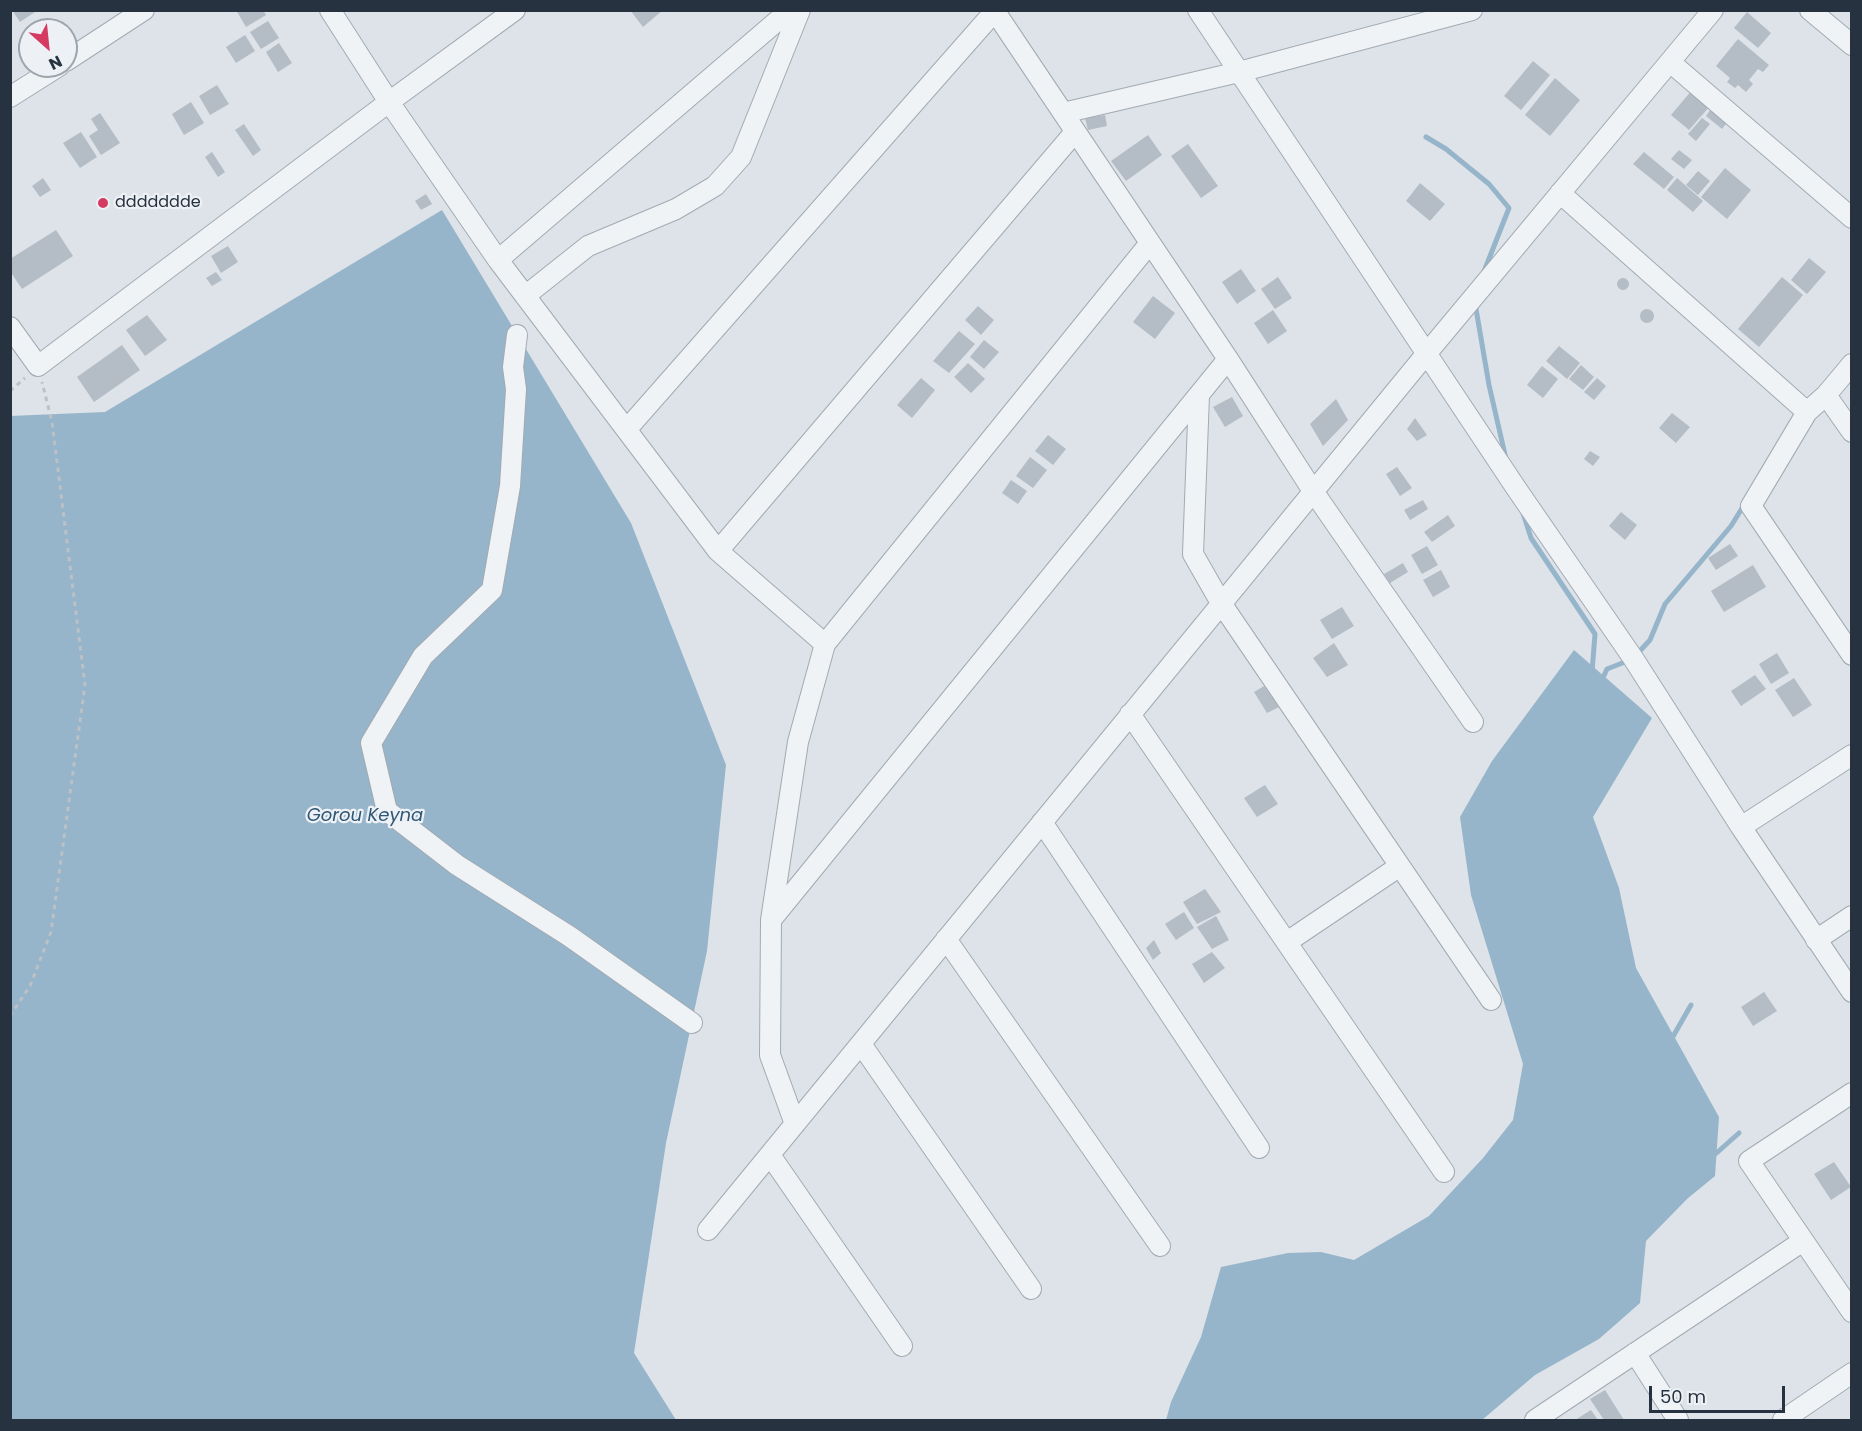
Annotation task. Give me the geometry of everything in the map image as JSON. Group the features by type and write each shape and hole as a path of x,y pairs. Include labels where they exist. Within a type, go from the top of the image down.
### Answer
{"street":[{"path":"78,53 144,10"},
{"path":"330,10 389,102 498,260 718,551 825,644"},
{"path":"10,327 38,366 515,10"},
{"path":"498,260 790,10"},
{"path":"525,296 588,246 676,209 715,186 741,157 800,10"},
{"path":"1198,10 1516,488 1633,658 1741,827 1851,992"},
{"path":"1063,113 1239,72 1472,10"},
{"path":"708,1230 1313,491 1713,10"},
{"path":"1810,10 1851,45"},
{"path":"627,429 992,11 1228,359 1313,491 1473,722"},
{"path":"1670,62 1851,218"},
{"path":"10,97 40,78"},
{"path":"718,551 1075,132"},
{"path":"1560,193 1808,412"},
{"path":"795,1124 770,1055 771,920 798,742 825,644 1150,243"},
{"path":"517,335 513,367 516,389 510,486 492,590 423,656 371,742 387,811 456,865 569,936 692,1023"},
{"path":"771,920 1228,359"},
{"path":"1851,364 1826,395 1808,412 1751,506 1851,656"},
{"path":"1199,395 1193,554 1221,603 1491,1000"},
{"path":"1826,395 1851,432"},
{"path":"1130,714 1444,1172"},
{"path":"1741,827 1851,755"},
{"path":"1042,822 1258,1148"},
{"path":"1287,942 1400,866"},
{"path":"1816,940 1851,916"},
{"path":"946,939 1160,1246"},
{"path":"861,1044 1031,1289"},
{"path":"1851,1092 1749,1161 1851,1312"},
{"path":"770,1155 902,1346"},
{"path":"1535,1420 1803,1241"},
{"path":"1635,1353 1678,1420"},
{"path":"1783,1420 1851,1373"}],"path":[{"path":"10,1016 30,986 51,932 84,685 52,422 38,366"}],"water":[{"name":"Gorou Keyna","path":"442,210 631,523 726,765 707,951 666,1143 634,1353 676,1420 11,1420 10,416 105,412"},
{"path":"1574,650 1652,718 1593,817 1619,888 1636,968 1719,1117 1715,1176 1687,1199 1646,1241 1640,1303 1599,1339 1535,1375 1482,1420 1166,1420 1171,1402 1201,1337 1221,1267 1288,1253 1321,1252 1354,1260 1429,1216 1483,1158 1513,1120 1523,1064 1471,895 1460,817 1492,761"}],"building":[{"path":"12,10 38,10 26,18 18,19"},
{"path":"236,10 263,10 266,15 246,27"},
{"path":"630,10 663,10 643,27"},
{"path":"1747,12 1771,33 1758,48 1734,28"},
{"path":"268,21 279,38 261,49 250,32"},
{"path":"245,35 255,51 236,63 226,47"},
{"path":"1738,39 1769,65 1763,72 1758,69 1749,80 1753,84 1746,92 1738,85 1735,88 1727,82 1730,78 1716,66"},
{"path":"279,43 292,63 278,72 266,52"},
{"path":"1533,61 1550,75 1521,110 1504,96"},
{"path":"1555,78 1580,100 1550,136 1525,115"},
{"path":"217,85 229,104 210,115 199,96"},
{"path":"1692,90 1710,106 1689,130 1671,115"},
{"path":"191,102 204,123 184,135 172,114"},
{"path":"1713,106 1729,120 1722,129 1706,116"},
{"path":"100,113 120,143 101,155 89,136 98,130 91,119"},
{"path":"1105,115 1107,126 1088,130 1085,118"},
{"path":"1702,118 1710,124 1696,141 1688,134"},
{"path":"244,124 261,150 253,156 235,130"},
{"path":"81,132 97,157 80,168 63,143"},
{"path":"1148,135 1162,155 1126,181 1111,161"},
{"path":"1188,144 1218,186 1201,198 1171,156"},
{"path":"1679,150 1692,160 1684,169 1671,159"},
{"path":"212,152 225,172 218,177 205,157"},
{"path":"1644,152 1674,177 1664,189 1633,164"},
{"path":"1725,168 1751,190 1727,219 1701,197"},
{"path":"1698,171 1710,181 1698,195 1686,185"},
{"path":"43,178 51,190 40,197 32,186"},
{"path":"1677,178 1703,201 1693,212 1667,190"},
{"path":"1420,183 1445,204 1430,221 1406,201"},
{"path":"426,194 432,204 421,210 415,201"},
{"path":"56,230 73,256 22,289 10,271 10,259"},
{"path":"228,246 238,262 221,273 211,256"},
{"path":"1809,258 1826,272 1807,294 1791,280"},
{"path":"1241,269 1256,291 1237,304 1222,282"},
{"path":"216,272 222,280 212,286 206,278"},
{"path":"1278,277 1292,298 1275,309 1261,289"},
{"path":"1782,277 1803,295 1759,347 1738,329"},
{"path":"1625,278 1629,284 1625,290 1621,290 1617,282"},
{"path":"1153,296 1175,313 1155,339 1133,322"},
{"path":"978,306 994,320 981,335 965,320"},
{"path":"1647,309 1652,311 1654,316 1652,321 1647,323 1642,321 1640,316 1642,311"},
{"path":"1273,310 1287,331 1268,344 1254,323"},
{"path":"147,315 167,340 145,356 126,330"},
{"path":"959,331 975,344 949,373 933,361"},
{"path":"984,340 999,352 984,369 970,357"},
{"path":"122,345 140,370 94,402 77,377"},
{"path":"1559,346 1580,363 1567,379 1546,361"},
{"path":"968,363 985,379 971,393 954,377"},
{"path":"1581,365 1594,377 1583,390 1569,379"},
{"path":"1542,366 1558,379 1543,398 1527,385"},
{"path":"921,378 935,390 912,418 897,405"},
{"path":"1597,378 1606,386 1594,400 1584,392"},
{"path":"1232,397 1243,416 1225,427 1213,407"},
{"path":"1336,399 1348,420 1323,446 1310,424"},
{"path":"1672,413 1690,427 1676,443 1659,428"},
{"path":"1415,418 1427,435 1417,441 1407,429"},
{"path":"1048,435 1066,449 1053,465 1035,451"},
{"path":"1590,451 1600,457 1593,466 1584,459"},
{"path":"1030,457 1047,470 1033,488 1016,476"},
{"path":"1397,467 1412,488 1400,496 1386,474"},
{"path":"1011,480 1027,491 1018,504 1002,493"},
{"path":"1423,500 1428,509 1410,520 1404,510"},
{"path":"1621,512 1637,525 1625,540 1609,526"},
{"path":"1448,515 1455,526 1432,542 1424,532"},
{"path":"1730,544 1738,556 1716,570 1708,558"},
{"path":"1427,546 1438,565 1422,574 1411,555"},
{"path":"1403,563 1408,572 1390,583 1384,574"},
{"path":"1753,565 1766,587 1724,612 1711,591"},
{"path":"1441,570 1450,587 1433,597 1423,580"},
{"path":"1342,607 1354,626 1332,639 1320,620"},
{"path":"1334,643 1348,665 1327,677 1313,658"},
{"path":"1777,653 1789,673 1771,684 1759,664"},
{"path":"1755,675 1766,689 1741,706 1731,691"},
{"path":"1794,678 1812,705 1793,717 1775,690"},
{"path":"1264,686 1279,707 1267,713 1254,692"},
{"path":"1265,785 1278,804 1257,817 1244,798"},
{"path":"1205,889 1221,912 1197,924 1183,902"},
{"path":"1184,912 1194,928 1176,940 1165,924"},
{"path":"1216,916 1229,940 1212,949 1197,927"},
{"path":"1154,940 1161,953 1153,960 1146,948"},
{"path":"1212,952 1225,968 1204,983 1192,964"},
{"path":"1764,992 1777,1011 1753,1026 1741,1007"},
{"path":"1834,1162 1851,1187 1831,1200 1814,1174"},
{"path":"1605,1390 1624,1420 1604,1420 1590,1399"},
{"path":"1591,1410 1598,1420 1575,1420"}],"waterway":[{"path":"1426,137 1446,149 1489,184 1509,208 1483,274"},
{"path":"1475,303 1489,385 1506,459"},
{"path":"1637,654 1650,640 1665,604 1731,526 1744,505"},
{"path":"1523,513 1531,538 1595,634 1592,672"},
{"path":"1601,682 1607,669 1630,660"},
{"path":"1671,1040 1691,1005"},
{"path":"1712,1157 1739,1133"}],"place":[{"name":"ddddddde","path":"103,203"}]}
